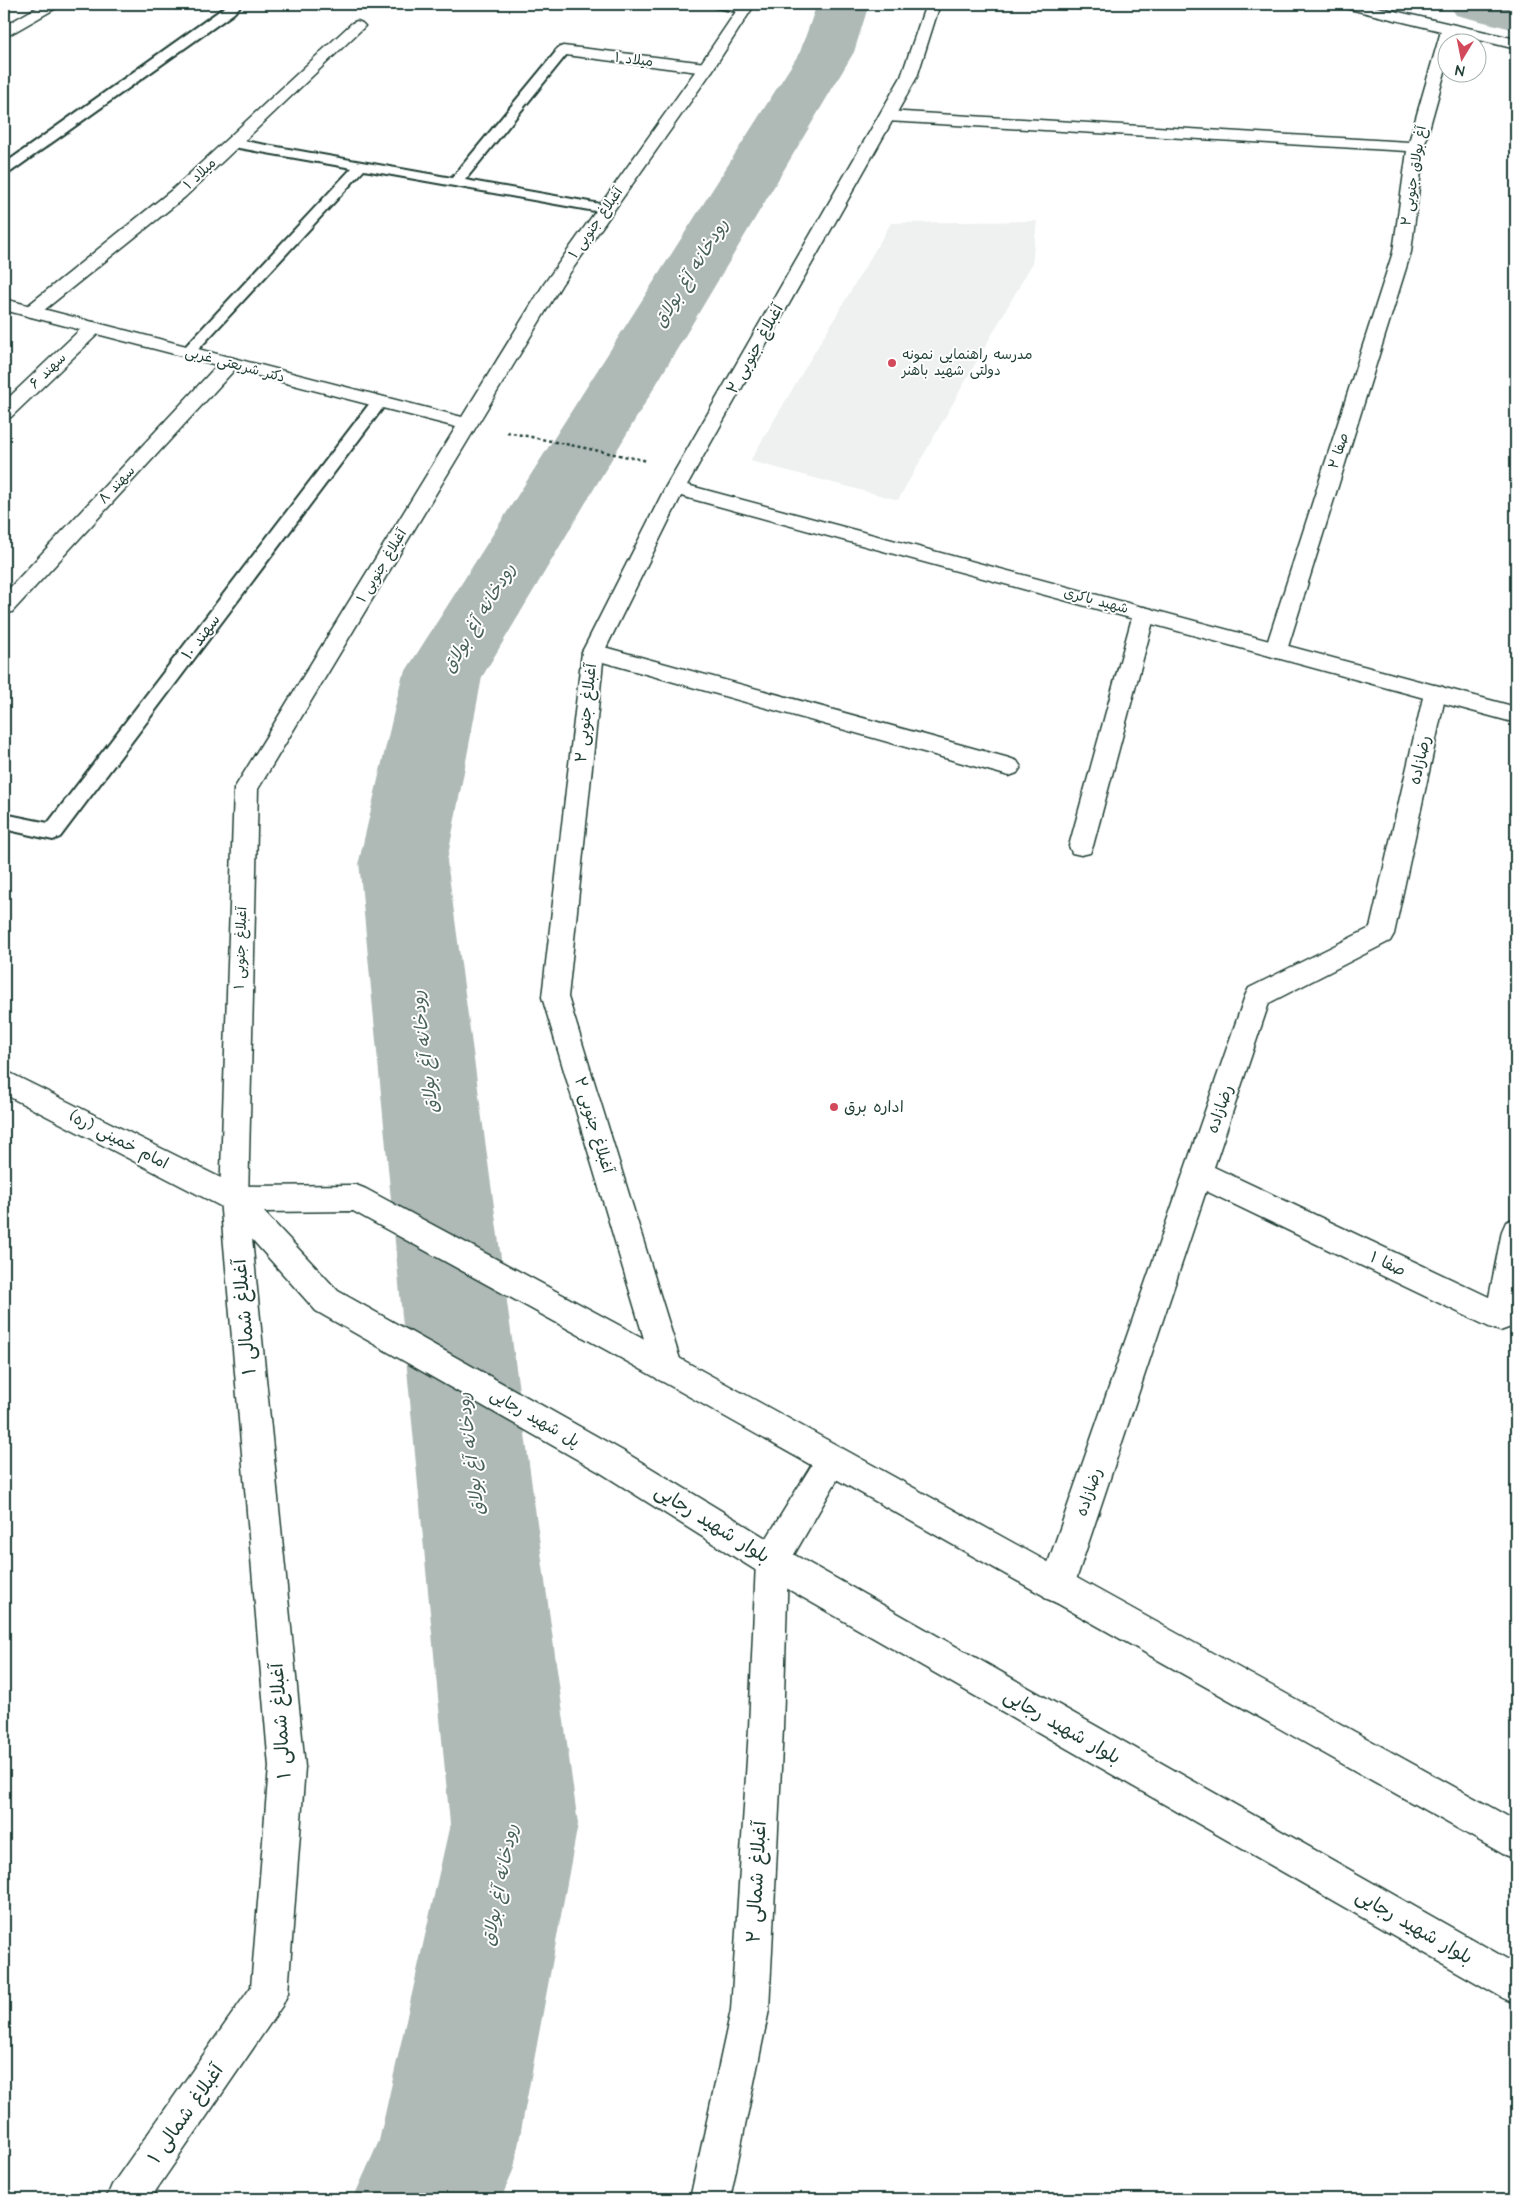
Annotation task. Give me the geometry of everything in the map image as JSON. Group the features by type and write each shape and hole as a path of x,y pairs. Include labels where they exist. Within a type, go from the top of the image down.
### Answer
{"street":[{"path":"4,32 53,4"},
{"name":"آغبلاغ جنوبی ۲","path":"668,1369 555,997 593,652 675,488 688,469 909,77 933,4"},
{"path":"1346,4 1516,44"},
{"name":"آغبلاغ جنوبی ۱","path":"234,1199 246,789 553,284 706,68 746,6"},
{"name":"میلاد ۱","path":"32,311 180,193 357,26"},
{"name":"آغ بولاق جنوبی ۲","path":"1402,252 1416,147 1449,28"},
{"name":"میلاد ۱","path":"563,51 706,68"},
{"path":"887,116 1416,147"},
{"name":"صفا ۲","path":"1276,650 1402,252"},
{"name":"دکتر شریعتی غربی","path":"4,304 467,424"},
{"name":"سهند ۶","path":"4,413 93,328"},
{"name":"سهند ۸","path":"4,607 230,363"},
{"name":"شهید باکری","path":"675,488 1516,715"},
{"path":"1082,846 1144,614"},
{"path":"593,652 1009,768"},
{"name":"رضازاده","path":"1057,1586 1258,996 1381,934 1436,693"},
{"name":"امام خمینی (ره)","path":"4,1081 234,1199"},
{"name":"صفا ۱","path":"1198,1173 1500,1317 1516,1232"},
{"path":"234,1199 356,1198 630,1347 1516,1840"},
{"name":"پل شهید رجایی","path":"234,1199 327,1301 612,1462"},
{"name":"آغبلاغ شمالی ۱","path":"126,2199 269,1993 287,1767 234,1199"},
{"path":"772,1561 832,1461"},
{"name":"بلوار شهید رجایی","path":"612,1462 772,1561 1516,1985"},
{"name":"آغبلاغ شمالی ۲","path":"710,2199 750,2010 766,1728 772,1561"}],"lane":[{"path":"4,170 236,4"},
{"path":"718,4 746,6"},
{"path":"456,182 563,51"},
{"path":"233,143 606,209"},
{"path":"188,352 361,166"},
{"name":"سهند ۱۰","path":"4,822 53,832 379,402"}],"path":[{"path":"467,424 688,469"}],"shaded area":[{"name":"مدرسه راهنمایی نمونه دولتی شهید باهنر","path":"1037,221 1032,264 898,500 750,461 891,223"}],"waterway":[{"name":"رودخانه آغ بولاق","path":"424,2199 443,2168 514,1824 403,861 442,677 827,52 843,4"},
{"path":"1475,4 1516,14"}],"place":[{"name":"مدرسه راهنمایی نمونه دولتی شهید باهنر","path":"892,363"},
{"name":"اداره برق","path":"834,1107"}]}
